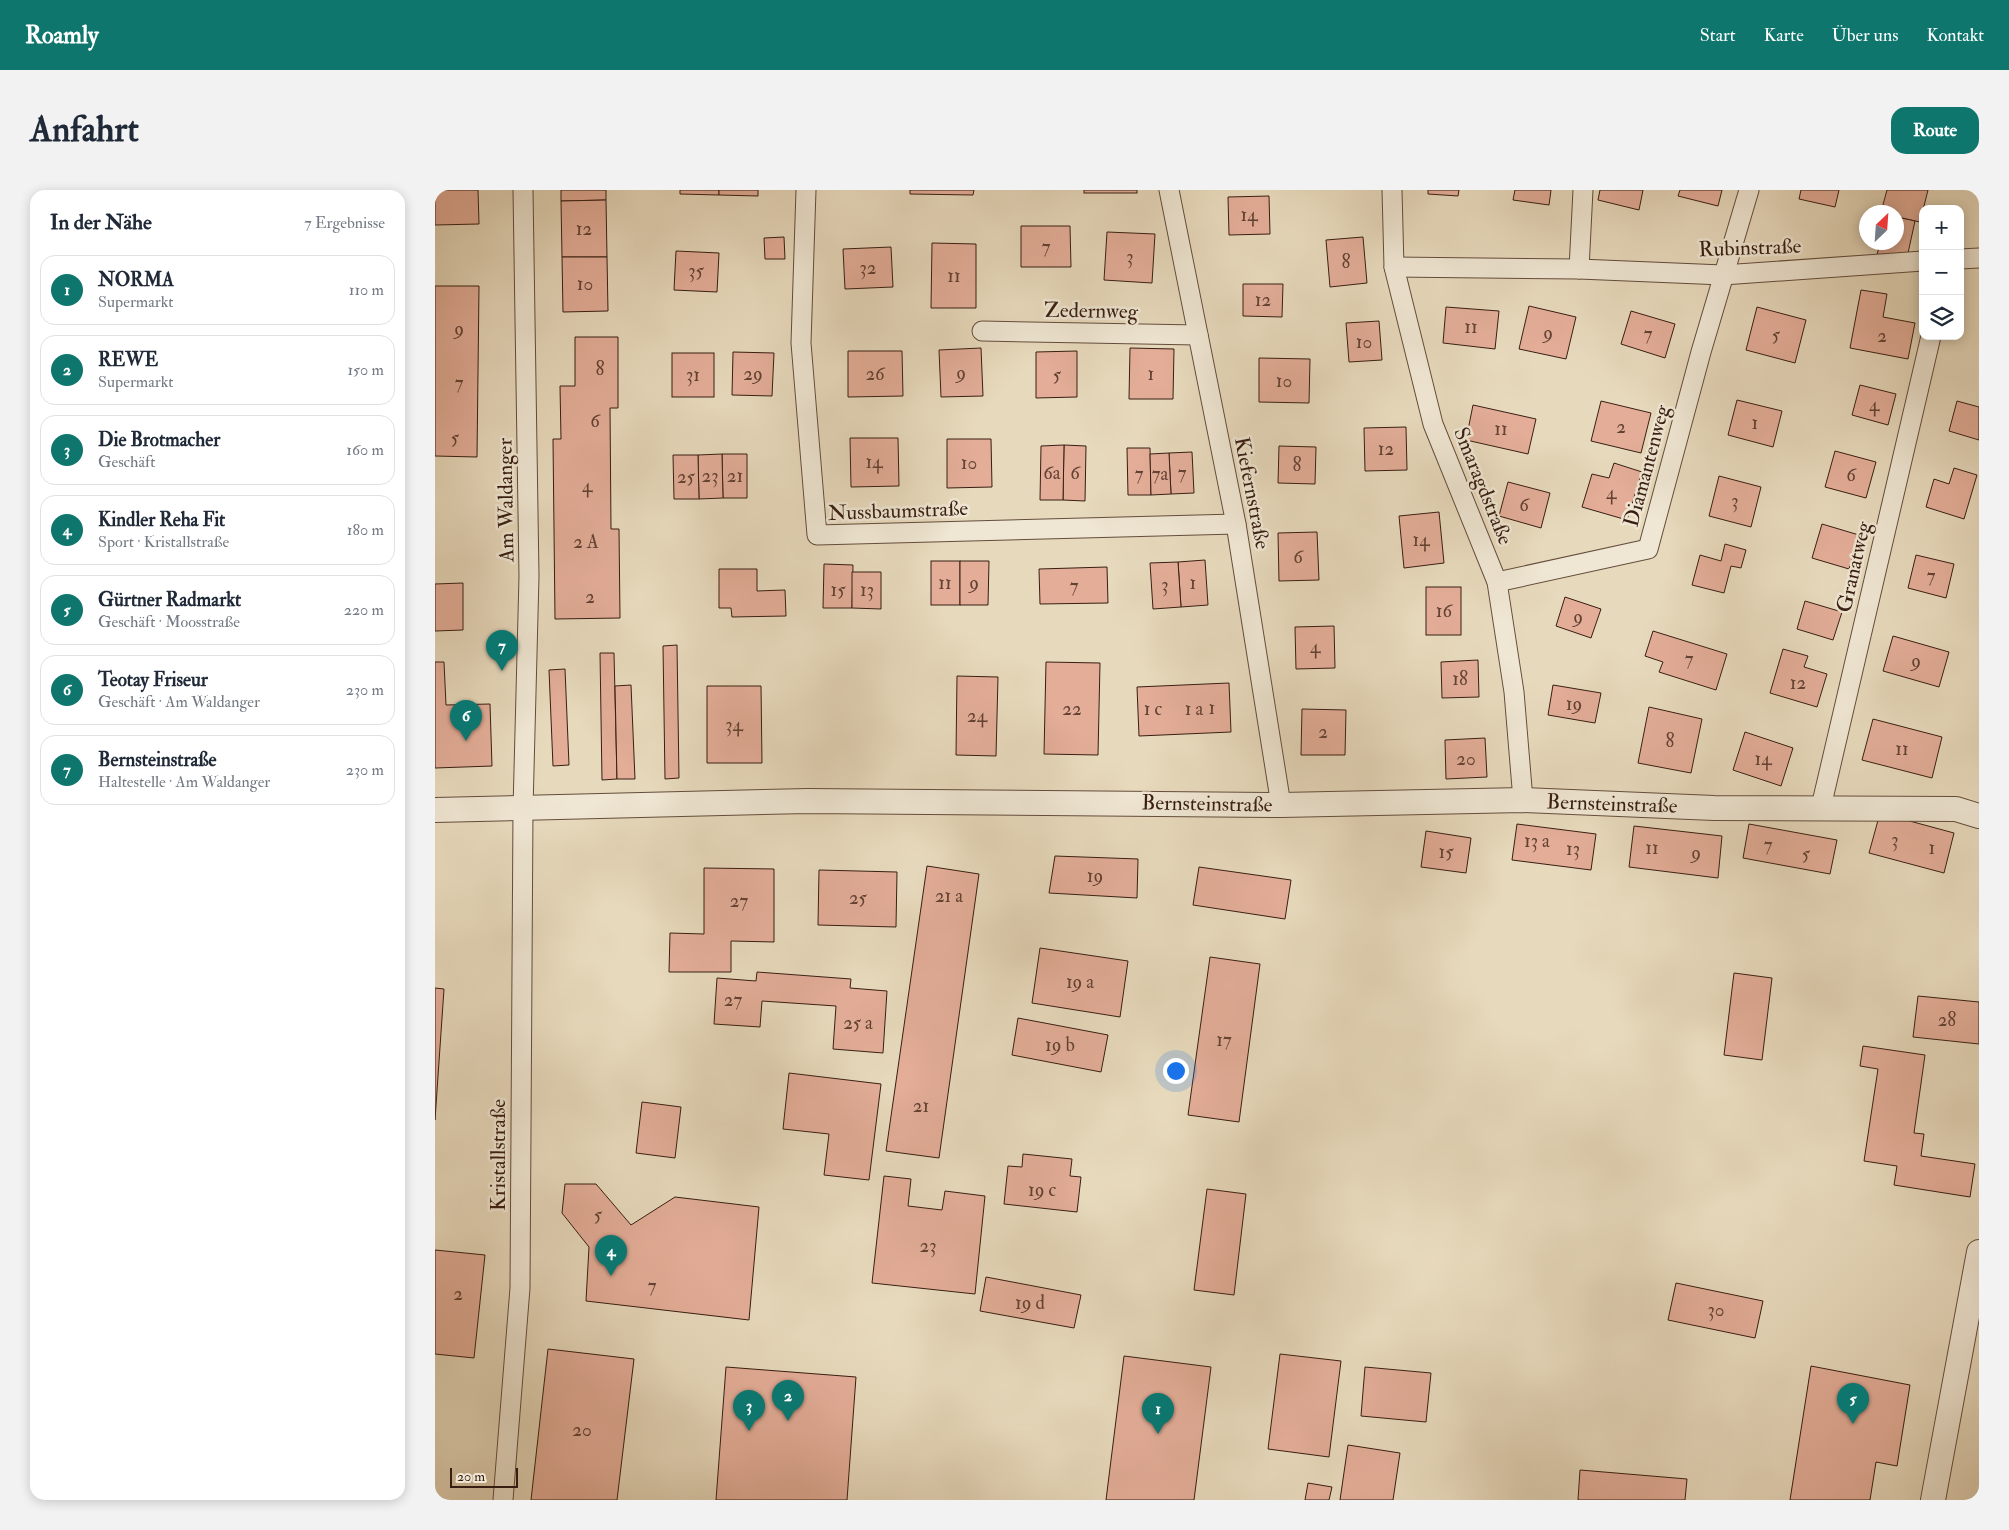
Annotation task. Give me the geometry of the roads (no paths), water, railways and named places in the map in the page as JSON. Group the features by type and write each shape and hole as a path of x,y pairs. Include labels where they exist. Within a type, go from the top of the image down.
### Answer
{"street":[{"name":"Am Waldanger","path":"523,190 529,576 523,809"},
{"name":"Nussbaumstraße","path":"806,190 801,343 817,536 1236,524"},
{"name":"Kiefernstraße","path":"1169,190 1236,524 1281,805"},
{"name":"Smaragdstraße","path":"1392,190 1394,267 1433,424 1497,582 1514,692 1523,800"},
{"path":"1579,269 1583,190"},
{"path":"1723,275 1749,190"},
{"path":"1964,259 1979,258"},
{"name":"Rubinstraße","path":"1394,267 1579,269 1723,275 1919,260"},
{"name":"Diamantenweg","path":"1497,582 1648,549 1723,275"},
{"name":"Zedernweg","path":"982,331 1198,335"},
{"name":"Granatweg","path":"1821,808 1930,340"},
{"name":"Bernsteinstraße","path":"435,810 808,801 1281,805 1523,800 1714,808 1956,809 1979,816"},
{"name":"Kristallstraße","path":"503,1500 520,1288 523,809"},
{"path":"1933,1500 1979,1252"}],"place":[{"name":"Bernsteinstraße","path":"502,671"},
{"name":"Teotay Friseur","path":"466,741"},
{"name":"Kindler Reha Fit","path":"611,1276"},
{"name":"REWE","path":"788,1421"},
{"name":"Gürtner Radmarkt","path":"1853,1424"},
{"name":"Die Brotmacher","path":"749,1431"},
{"name":"NORMA","path":"1158,1434"}]}
